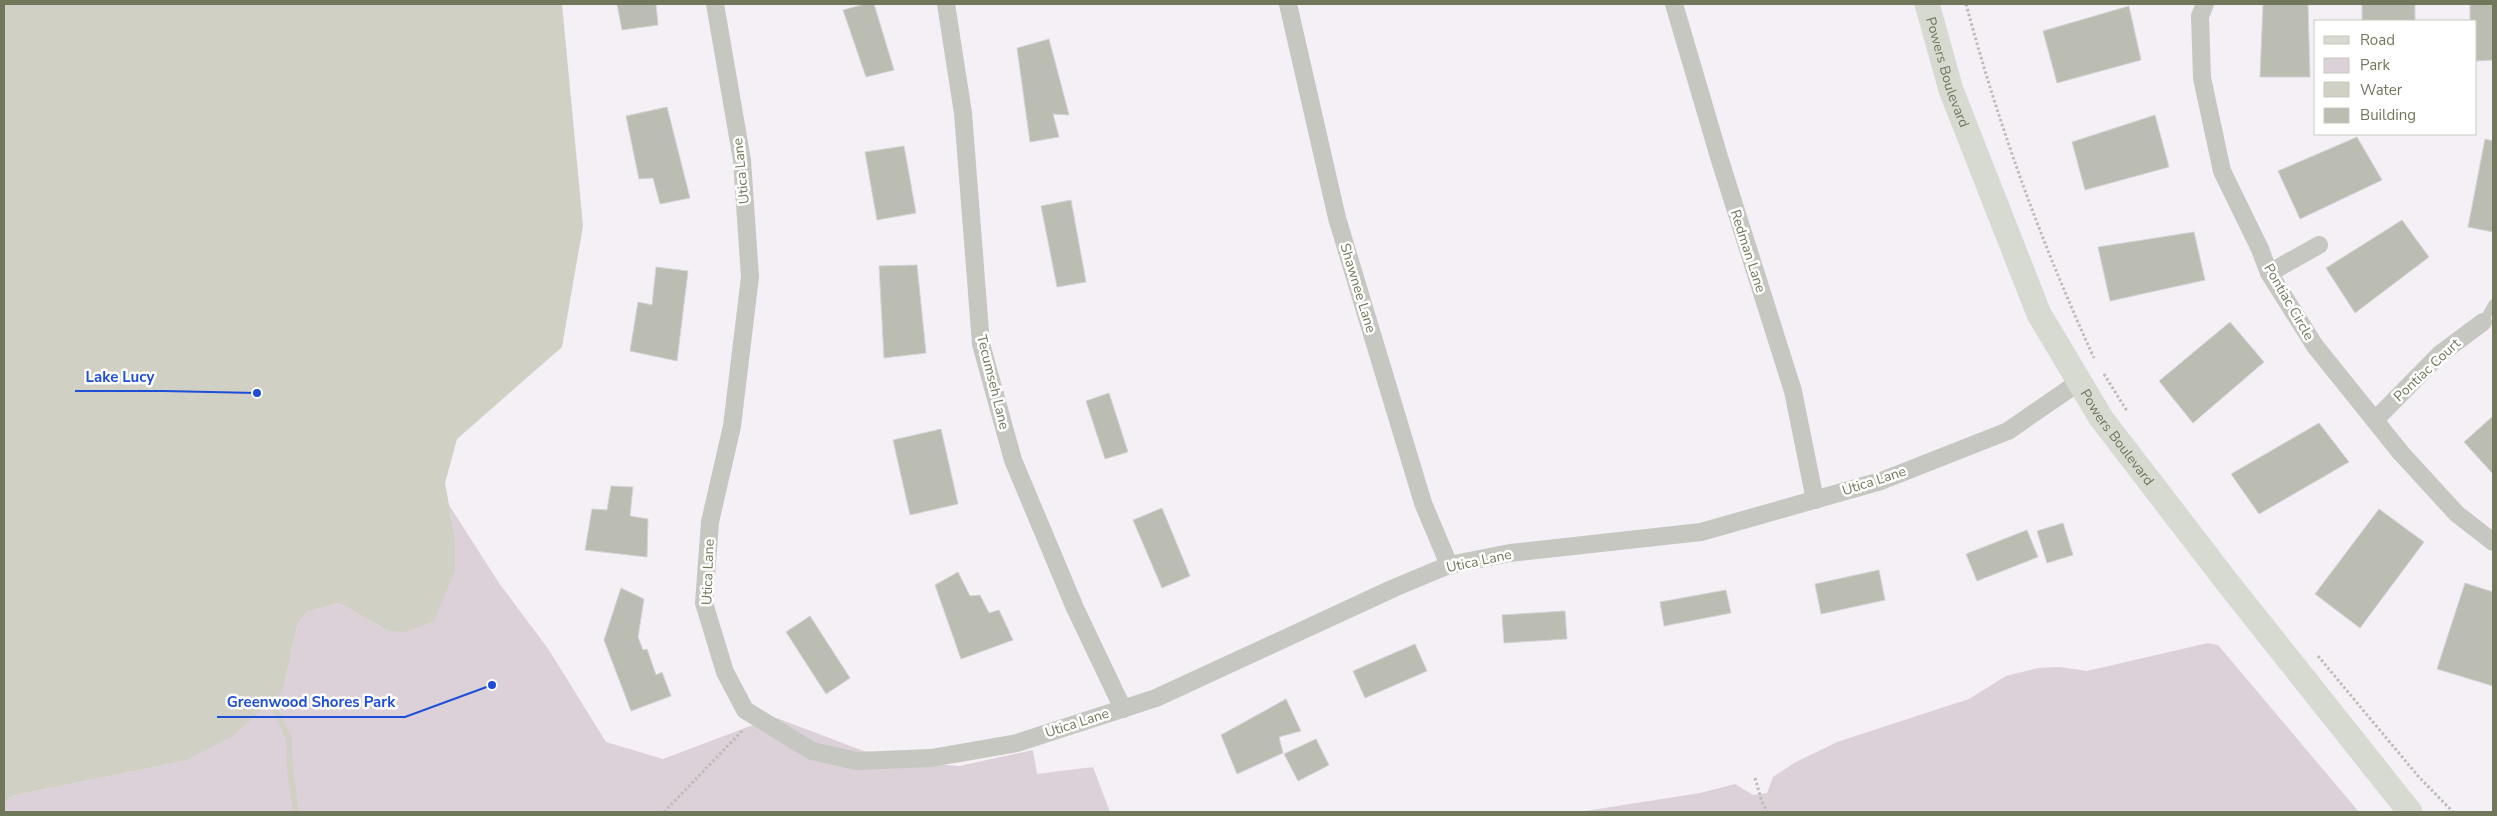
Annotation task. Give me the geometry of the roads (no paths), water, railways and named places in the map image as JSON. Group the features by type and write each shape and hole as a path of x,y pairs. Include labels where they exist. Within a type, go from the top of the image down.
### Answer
{"main road":[{"name":"Powers Boulevard","path":"1928,4 1951,90 2039,314 2101,418 2215,567 2410,812"}],"street":[{"name":"Utica Lane","path":"715,4 742,160 750,277 732,426 710,522 704,604 725,672 745,710 812,751 857,761 931,758 1017,743 1156,698 1394,588 1449,565 1510,553 1701,532 1881,481 2008,431 2080,382"},
{"name":"Tecumseh Lane","path":"946,4 963,113 981,344 1013,460 1075,608 1123,709"},
{"name":"Shawnee Lane","path":"1288,4 1337,218 1423,503 1449,565"},
{"name":"Redman Lane","path":"1674,4 1719,156 1793,391 1815,500"},
{"name":"Pontiac Circle","path":"2205,4 2200,16 2202,78 2222,171 2260,249 2269,273 2315,346 2375,420 2457,514 2493,542"},
{"path":"2269,273 2319,245"},
{"name":"Pontiac Court","path":"2375,420 2440,354 2483,322"}],"lane":[{"path":"2483,322 2493,304"}],"water":[{"path":"4,4 562,4 583,226 562,347 457,439 445,483 455,538 455,571 434,621 405,632 388,631 339,603 307,612 298,623 283,691 233,736 184,761 11,796 4,803"}],"waterway":[{"path":"269,696 289,739 290,769 296,812"}],"place":[{"name":"Lake Lucy","path":"257,393"},
{"name":"Greenwood Shores Park","path":"492,685"}]}
